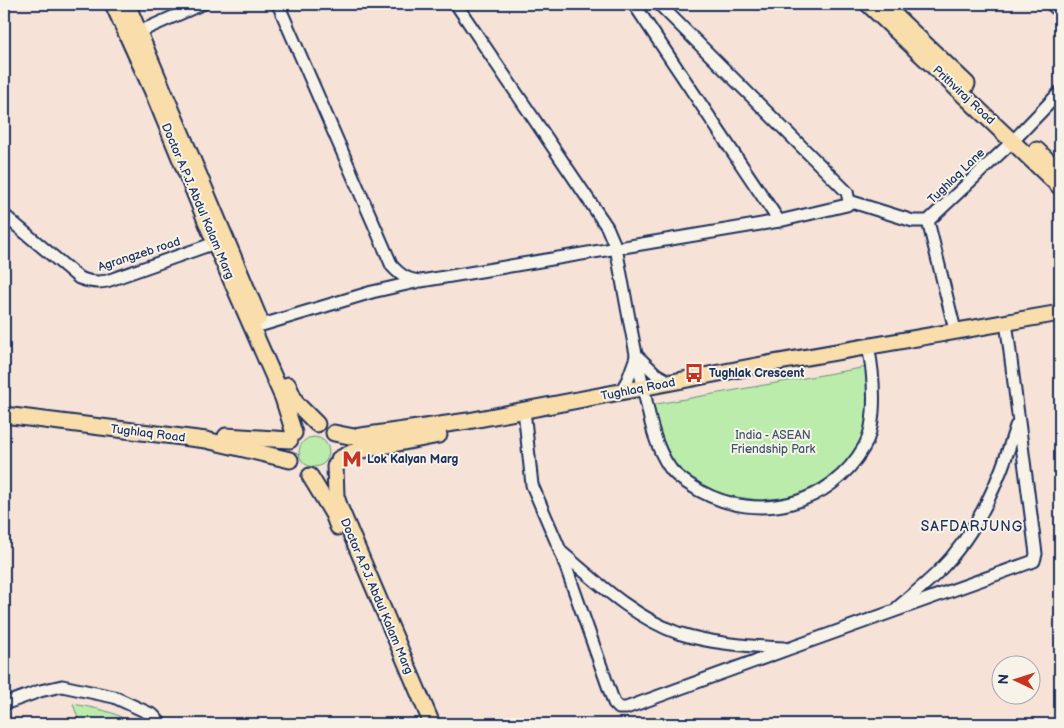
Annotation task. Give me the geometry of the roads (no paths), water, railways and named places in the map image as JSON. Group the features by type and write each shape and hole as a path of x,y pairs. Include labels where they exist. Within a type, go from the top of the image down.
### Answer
{"main road":[{"name":"Doctor A.P.J. Abdul Kalam Marg","path":"114,4 133,35 262,325 288,396"},
{"name":"Doctor A.P.J. Abdul Kalam Marg","path":"126,4 133,35 152,90 215,243 288,396"},
{"name":"Prithviraj Road","path":"868,4 1016,138 1060,172"},
{"name":"Prithviraj Road","path":"883,4 1016,138 1060,187"},
{"name":"Tughlaq Road","path":"334,433 354,437 378,435 524,415 620,393 644,392 672,383 1006,326 1060,313"},
{"name":"Tughlaq Road","path":"337,463 352,452 380,445 644,392 714,382 955,330 1060,323"},
{"path":"288,396 317,424"},
{"path":"288,396 292,436 288,450 290,460 296,468 310,476 322,475 337,463 340,444 334,433 324,425 304,426 292,436"},
{"name":"Tughlaq Road","path":"4,406 48,414 207,434 292,436"},
{"name":"Tughlaq Road","path":"4,414 206,440 290,460"},
{"name":"Doctor A.P.J. Abdul Kalam Marg","path":"337,463 336,496 340,508 432,724"},
{"name":"Doctor A.P.J. Abdul Kalam Marg","path":"310,476 333,514 420,724"}],"street":[{"path":"133,35 202,4"},
{"path":"278,4 392,266 398,274 409,280 421,281"},
{"path":"456,4 607,227 616,248 636,355 656,441 670,469 690,485 715,499 742,505 770,506 796,503 819,494 840,478 864,447 871,430 874,409 869,350"},
{"path":"634,4 779,221"},
{"path":"262,325 372,292 421,281 779,221 847,205 850,201 847,192 659,4"},
{"path":"1051,4 1060,12"},
{"name":"Tughlaq Lane","path":"850,201 913,221 928,221 1016,138 1060,92"},
{"name":"Agrangzeb road","path":"4,216 79,278 89,282 107,281 215,243"},
{"path":"928,221 955,330"},
{"path":"524,415 532,485 560,550 614,703 619,708 626,708 1031,564 1036,558 1006,326"},
{"path":"636,355 656,374 672,383"},
{"path":"620,393 628,379 636,355"},
{"path":"893,612 938,572 975,526 992,494 1018,422"},
{"path":"560,550 622,601 651,620 677,632 704,640 788,649"},
{"path":"4,704 40,690 62,686 114,697 153,715 161,724"}],"place":[{"name":"Tughlak Crescent","path":"694,373"},
{"name":"Lok Kalyan Marg","path":"352,459"}],"district":[{"name":"SAFDARJUNG","path":"972,526"}],"park label":[{"name":"India - ASEAN Friendship Park","path":"773,442"}]}
